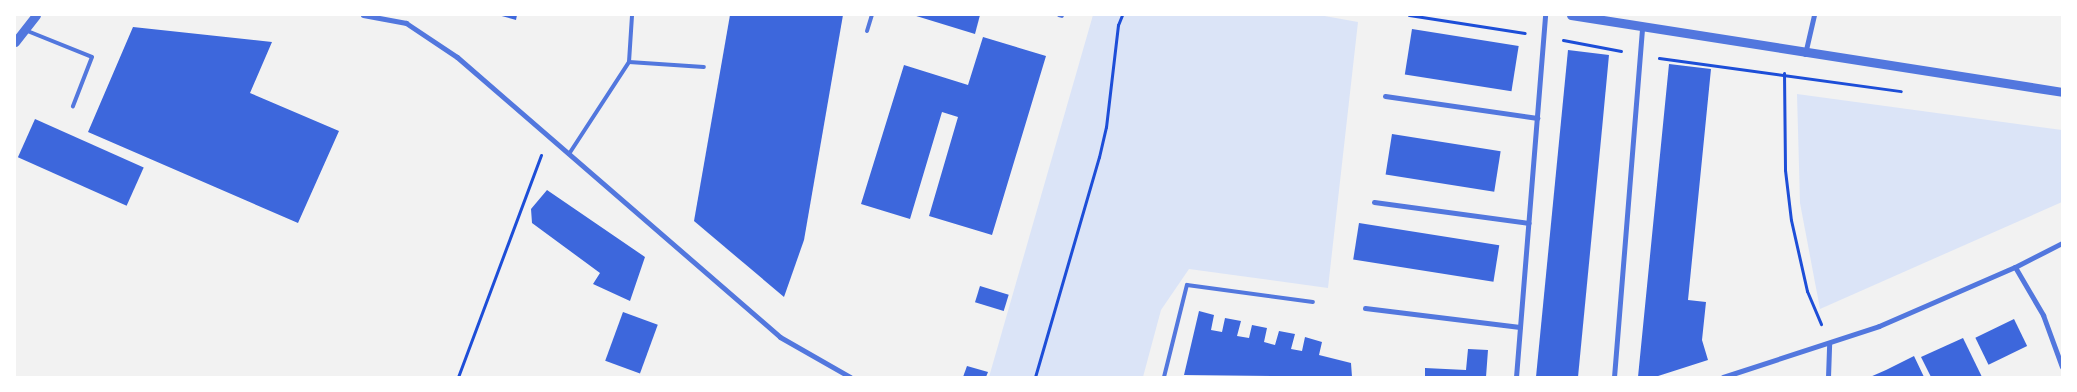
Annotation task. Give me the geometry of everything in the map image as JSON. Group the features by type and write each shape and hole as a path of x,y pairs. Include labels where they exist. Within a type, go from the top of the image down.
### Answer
{"street":[{"path":"15,42 36,15"},
{"path":"363,15 406,23 457,57 780,337 850,377"},
{"path":"1516,377 1545,15"},
{"path":"1571,15 1785,51 2062,92"},
{"path":"1805,54 1814,15"},
{"path":"1614,377 1642,27"},
{"path":"1384,96 1537,118"},
{"path":"1374,202 1529,223"},
{"path":"1723,377 1879,326 2015,267 2062,243"},
{"path":"2015,267 2043,315 2062,366"},
{"path":"1365,308 1520,327"},
{"path":"1828,377 1829,343"}],"lane":[{"path":"569,154 629,62 632,15"},
{"path":"867,31 872,15"},
{"path":"25,30 92,57 73,106"},
{"path":"629,62 704,66"},
{"path":"1164,377 1187,285 1313,302"}],"path":[{"path":"1035,377 1101,150 1118,25 1122,15"},
{"path":"1410,15 1543,36 1640,55 1909,92"},
{"path":"1785,51 1785,170 1791,220 1807,291 1829,343"},
{"path":"458,377 548,135"}],"shaded area":[{"path":"1093,15 1319,15 1358,22 1328,288 1189,269 1161,310 1143,377 989,377"},
{"path":"1797,94 2062,130 2062,202 1820,309 1800,203"}],"building":[{"path":"498,15 517,15 516,20"},
{"path":"730,15 843,15 804,240 784,297 694,221"},
{"path":"913,15 980,15 975,34"},
{"path":"133,27 272,42 250,93 339,131 298,223 88,132"},
{"path":"1412,29 1519,46 1511,91 1405,74"},
{"path":"983,37 1046,56 992,235 929,216 958,117 942,112 910,219 861,204 904,65 968,85"},
{"path":"1568,50 1609,55 1578,377 1536,377"},
{"path":"1669,64 1711,69 1688,300 1706,302 1702,340 1708,360 1655,377 1638,377"},
{"path":"35,119 144,167 127,206 18,157"},
{"path":"1392,134 1501,151 1494,192 1386,174"},
{"path":"547,190 645,257 630,301 593,284 600,273 532,223 531,209"},
{"path":"1359,223 1499,245 1493,282 1353,260"},
{"path":"980,286 1009,295 1004,311 975,302"},
{"path":"1199,311 1214,315 1211,330 1222,332 1225,318 1241,321 1237,336 1249,338 1252,325 1267,328 1264,342 1275,345 1279,331 1295,334 1291,349 1302,351 1305,337 1322,342 1319,355 1351,363 1352,377 1184,375"},
{"path":"623,312 658,325 640,374 605,361"},
{"path":"2014,319 2027,346 1989,365 1975,338"},
{"path":"1963,338 1982,377 1931,377 1921,357"},
{"path":"1468,349 1488,350 1486,377 1425,377 1425,368 1466,370"},
{"path":"1914,356 1924,377 1870,377 1886,370"},
{"path":"967,366 988,372 986,377 963,377"}]}
